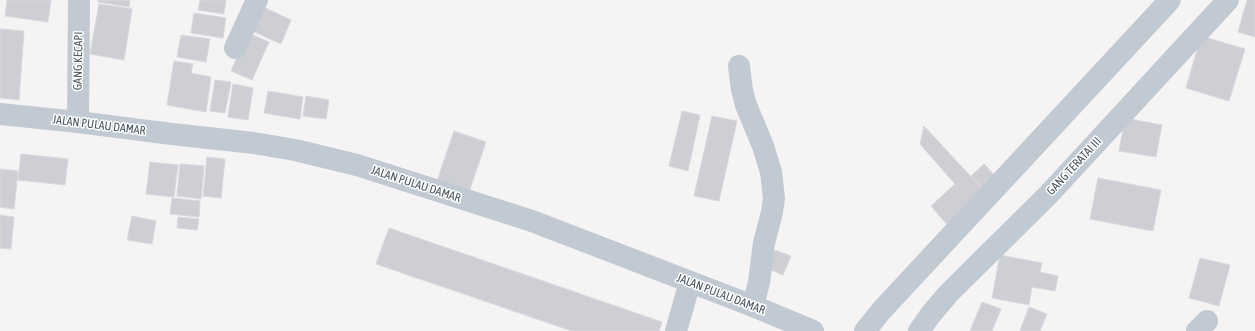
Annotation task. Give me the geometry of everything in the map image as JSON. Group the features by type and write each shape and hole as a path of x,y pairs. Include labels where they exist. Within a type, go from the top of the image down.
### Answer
{"street":[{"name":"GANG KECAPI","path":"78,122 80,0"},
{"path":"235,48 257,0"},
{"path":"865,331 881,311 1170,0"},
{"name":"GANG TERATAI III","path":"919,331 949,293 1050,194 1228,0"},
{"path":"739,66 742,90 754,127 763,146 770,172 774,198 764,243 753,306"},
{"name":"JALAN PULAU DAMAR","path":"0,114 260,144 295,150 357,165 532,221 753,306 813,331"},
{"path":"676,331 690,282"}],"building":[{"path":"7,0 51,0 48,22 5,16"},
{"path":"98,0 130,0 129,7 98,2"},
{"path":"200,0 226,0 224,14 198,10"},
{"path":"1247,0 1255,0 1255,37 1238,32"},
{"path":"99,4 132,9 124,60 90,54"},
{"path":"259,5 291,20 281,44 248,29"},
{"path":"194,13 226,18 223,38 191,33"},
{"path":"0,29 24,31 19,100 0,98"},
{"path":"248,33 269,42 252,80 231,71"},
{"path":"181,35 210,39 206,62 177,57"},
{"path":"1201,36 1245,49 1229,101 1186,88"},
{"path":"174,61 193,64 191,73 211,77 206,112 167,105"},
{"path":"215,80 231,82 225,113 210,111"},
{"path":"233,84 253,88 248,120 228,117"},
{"path":"268,91 303,97 300,119 264,113"},
{"path":"306,96 329,100 326,119 303,116"},
{"path":"682,111 700,115 688,171 669,166"},
{"path":"712,116 737,121 719,201 694,196"},
{"path":"1125,118 1162,125 1156,157 1119,151"},
{"path":"924,126 987,194 950,228 931,206 955,184 920,144"},
{"path":"454,131 486,142 468,195 436,184"},
{"path":"21,154 68,159 65,185 18,180"},
{"path":"207,157 225,159 221,198 203,196"},
{"path":"150,162 178,165 174,197 146,194"},
{"path":"180,164 204,166 201,199 177,196"},
{"path":"984,164 998,179 985,191 971,176"},
{"path":"0,169 18,171 14,209 0,207"},
{"path":"1098,178 1161,190 1153,231 1090,219"},
{"path":"172,198 200,201 199,217 170,214"},
{"path":"0,215 14,217 11,249 0,248"},
{"path":"132,216 156,221 152,244 127,240"},
{"path":"178,217 199,219 197,230 177,228"},
{"path":"389,228 662,322 659,331 572,331 376,264"},
{"path":"775,250 791,256 783,275 767,268"},
{"path":"1000,255 1042,263 1040,272 1058,276 1055,291 1032,287 1029,305 992,298"},
{"path":"1200,258 1230,265 1219,306 1189,298"},
{"path":"982,302 1001,309 992,331 970,331"},
{"path":"1029,307 1047,314 1040,331 1020,331"}]}
